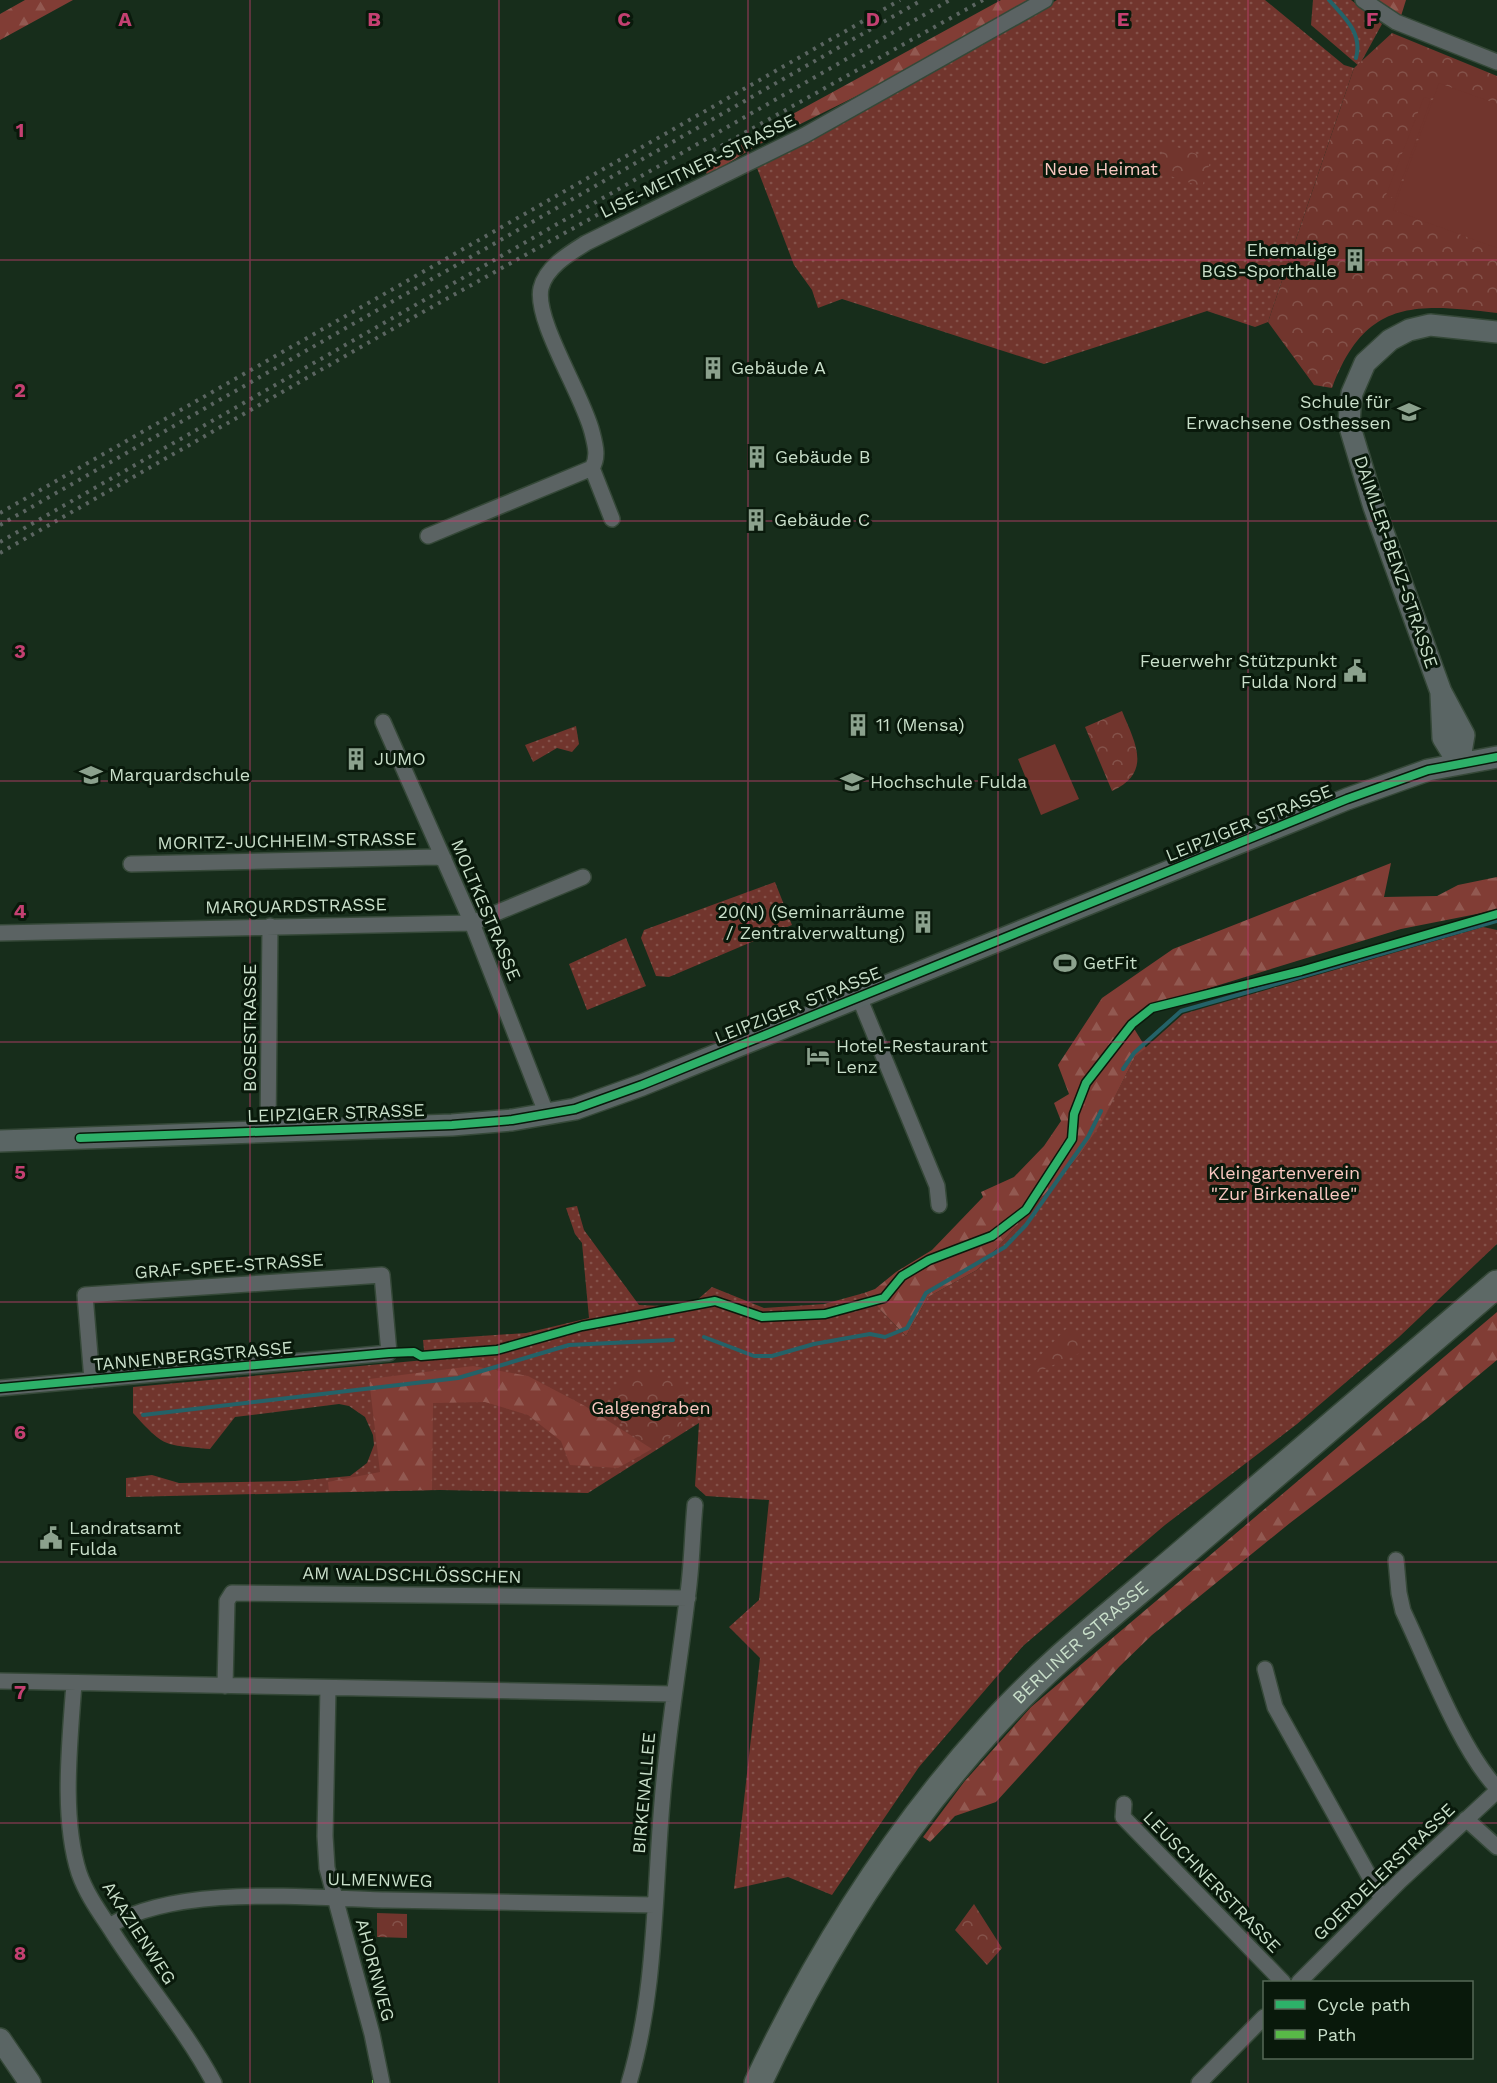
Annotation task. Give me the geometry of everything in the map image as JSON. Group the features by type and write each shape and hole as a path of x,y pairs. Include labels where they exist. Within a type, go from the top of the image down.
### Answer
{"highway":[{"name":"BERLINER STRASSE","path":"758,2083 812,1979 868,1887 925,1806 991,1726 1068,1652 1497,1284"}],"main road":[{"name":"DAIMLER-BENZ-STRASSE","path":"1459,764 1443,738 1442,692 1361,470 1349,424 1352,393 1358,376 1371,357 1390,340 1409,330 1430,325 1497,332"},
{"name":"LEIPZIGER STRASSE","path":"0,1141 460,1124 548,1115 581,1107 1347,799 1428,771 1497,757"},
{"path":"0,2039 30,2083"}],"street":[{"name":"LISE-MEITNER-STRASSE","path":"612,519 593,466 596,448 589,418 555,344 543,311 541,288 555,266 586,243 805,135 1045,0"},
{"path":"1363,0 1396,22 1497,62"},
{"path":"428,536 593,466"},
{"name":"MOLTKESTRASSE","path":"382,722 472,923 548,1115"},
{"name":"MORITZ-JUCHHEIM-STRASSE","path":"131,864 437,857 444,859"},
{"name":"MARQUARDSTRASSE","path":"0,933 472,923 584,877"},
{"name":"BOSESTRASSE","path":"268,1130 270,926"},
{"name":"LEIPZIGER STRASSE","path":"859,997 937,1186 939,1205"},
{"name":"GRAF-SPEE-STRASSE","path":"92,1380 85,1295 382,1275 389,1353"},
{"name":"TANNENBERGSTRASSE","path":"0,1388 389,1353"},
{"name":"BIRKENALLEE","path":"629,2083 643,2025 673,1694 688,1598 695,1505"},
{"path":"1396,1560 1403,1611 1467,1743 1497,1789"},
{"name":"AM WALDSCHLÖSSCHEN","path":"225,1686 226,1601 232,1593 688,1598"},
{"path":"1265,1669 1275,1707 1382,1899"},
{"path":"0,1681 673,1694"},
{"name":"AKAZIENWEG","path":"74,1683 69,1792 73,1846 79,1873 89,1896 108,1926 198,2055 214,2083"},
{"name":"AHORNWEG","path":"328,1688 325,1852 334,1898 368,2016 382,2083"},
{"name":"GOERDELERSTRASSE","path":"1301,1981 1382,1899 1497,1789"},
{"name":"LEUSCHNERSTRASSE","path":"1124,1804 1123,1818 1281,1981"},
{"path":"1466,1819 1497,1847"},
{"name":"ULMENWEG","path":"108,1926 130,1915 206,1900 240,1897 655,1905"},
{"path":"1199,2083 1263,2018"}],"green space":[{"path":"25,0 73,0 0,40 0,14"},
{"path":"1001,0 1033,0 891,79 756,146 706,177 707,168 758,133"},
{"name":"Neue Heimat","path":"1057,0 1265,0 1344,65 1354,68 1268,322 1255,327 1207,311 1044,364 842,299 818,308 812,290 794,265 757,168 771,157 923,77"},
{"path":"1313,0 1351,0 1382,24 1359,66 1311,25"},
{"path":"1373,0 1406,0 1401,16"},
{"path":"1392,33 1497,76 1497,313 1441,308 1396,313 1377,323 1360,337 1345,359 1332,388 1314,385 1268,322 1354,68"},
{"path":"1439,83 1497,104 1497,248 1393,210"},
{"path":"1424,97 1431,99 1395,199 1386,195"},
{"path":"1165,143 1211,159 1202,187 1156,171"},
{"path":"1122,711 1135,745 1137,766 1133,775 1125,783 1112,791 1085,727"},
{"path":"576,726 579,744 572,752 557,748 533,762 525,745"},
{"path":"1055,744 1079,799 1041,815 1018,759"},
{"path":"1391,863 1384,897 1437,896 1458,885 1497,877 1497,910 1401,929 1151,1006 1130,1022 1146,1048 1135,1057 1102,1122 1079,1156 977,1270 928,1297 906,1336 864,1293 875,1289 896,1272 932,1250 983,1197 981,1192 1014,1177 1044,1146 1061,1121 1054,1103 1069,1094 1058,1065 1102,998 1173,949"},
{"path":"775,882 792,925 669,977 656,976 641,938 644,930"},
{"name":"Kleingartenverein \"Zur Birkenallee\"","path":"1483,927 1497,930 1497,1244 1399,1337 1297,1424 1165,1525 1023,1646 919,1767 832,1895 788,1877 734,1889 760,1658 729,1627 759,1600 769,1500 706,1496 695,1486 699,1423 588,1493 440,1490 126,1497 126,1478 152,1475 179,1483 295,1481 350,1476 367,1463 374,1445 373,1435 365,1417 349,1406 339,1404 235,1417 210,1449 194,1448 173,1445 159,1438 133,1413 133,1387 425,1360 423,1340 526,1333 589,1318 582,1243 575,1234 566,1208 577,1206 584,1230 639,1305 689,1307 712,1287 764,1308 824,1304 864,1293 906,1336 928,1297 977,1270 1079,1156 1102,1121 1135,1057 1183,1014"},
{"path":"626,938 646,986 587,1010 569,964"},
{"path":"1497,1312 1497,1360 1426,1419 1290,1523 1152,1635 1119,1667 996,1802 955,1816 930,1842 923,1837 964,1782 1031,1707"},
{"path":"1069,1326 1081,1335 1082,1352 1029,1376 1024,1372"},
{"path":"473,1366 528,1376 585,1406 652,1449 618,1468 570,1465 561,1441 528,1415 485,1402 433,1403 432,1490 329,1492 328,1482 380,1472 369,1379"},
{"name":"Galgengraben","path":"631,1374 653,1374 678,1381 686,1392 680,1430 653,1448 618,1419 611,1402 610,1392"},
{"path":"974,1904 1002,1948 987,1965 955,1930"},
{"path":"377,1913 407,1914 407,1938 377,1937"}],"waterway":[{"path":"1329,0 1351,26 1357,41 1356,58"},
{"name":"Galgengraben","path":"1123,1069 1134,1053 1181,1011 1497,921"},
{"name":"Galgengraben","path":"704,1337 754,1356 772,1356 814,1344 870,1334 885,1337 907,1328 926,1293 1005,1247 1026,1225 1088,1137 1101,1111"},
{"name":"Galgengraben","path":"143,1415 458,1378 569,1345 673,1340"}],"railway":[{"path":"0,513 900,0"},
{"path":"0,525 922,0"},
{"path":"0,542 950,0"},
{"path":"0,553 396,327 983,0"}],"cycle path":[{"path":"80,1138 452,1125 512,1120 575,1109 642,1085 1347,799 1428,770 1497,757"},
{"path":"0,1388 389,1353 414,1352 421,1356 497,1350 582,1326 715,1301 762,1317 825,1314 884,1298 902,1276 929,1260 992,1236 1026,1210 1072,1139 1074,1114 1086,1083 1132,1024 1152,1008 1301,971 1497,914"}],"place":[{"name":"Ehemalige BGS-Sporthalle","path":"1355,260"},
{"name":"Gebäude A","path":"713,368"},
{"name":"Schule für Erwachsene Osthessen","path":"1409,412"},
{"name":"Gebäude B","path":"757,457"},
{"name":"Gebäude C","path":"756,520"},
{"name":"Feuerwehr Stützpunkt Fulda Nord","path":"1355,671"},
{"name":"11 (Mensa)","path":"858,725"},
{"name":"JUMO","path":"356,759"},
{"name":"Marquardschule","path":"91,775"},
{"name":"Hochschule Fulda","path":"852,782"},
{"name":"20(N) (Seminarräume / Zentralverwaltung)","path":"923,922"},
{"name":"GetFit","path":"1065,963"},
{"name":"Hotel-Restaurant Lenz","path":"818,1056"},
{"name":"Landratsamt Fulda","path":"51,1538"}]}
